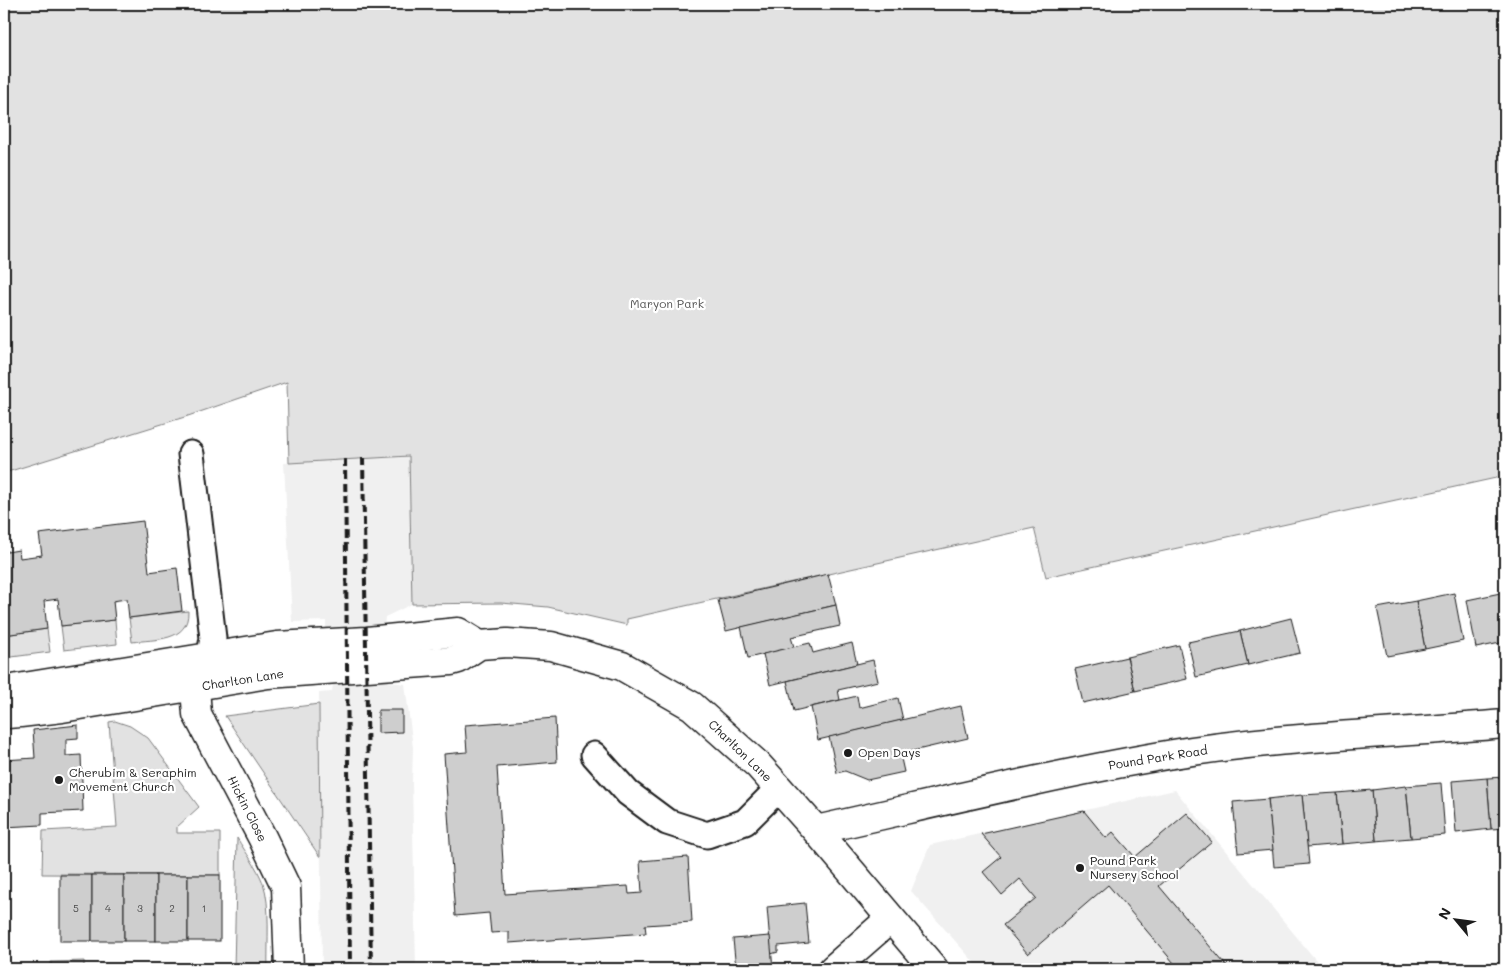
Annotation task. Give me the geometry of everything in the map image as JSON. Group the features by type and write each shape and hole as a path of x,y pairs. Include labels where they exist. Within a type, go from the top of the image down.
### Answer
{"street":[{"path":"4,692 210,655 276,646 367,641 458,632 479,644"},
{"name":"Charlton Lane","path":"4,712 7,714 62,708 195,688 268,674 452,661 458,659 479,644 507,643 551,646 622,666 692,706 758,765 934,969"},
{"name":"Hickin Close","path":"210,655 195,688 197,714 286,886 289,969"},
{"name":"Pound Park Road","path":"816,830 1059,775 1168,755 1282,740 1505,724"},
{"path":"833,969 890,919"}],"lane":[{"path":"191,454 213,638 210,655"},
{"path":"594,755 628,794 667,822 707,835 745,822 779,788"}],"shaded area":[{"path":"409,455 412,604 385,617 384,628 326,632 326,621 292,622 284,463"},
{"path":"380,680 405,684 413,748 416,969 322,969 319,693 332,692 333,684"},
{"name":"Pound Park Nursery School","path":"1175,790 1320,965 1315,969 980,969 911,891 930,845"}],"green space":[{"name":"Maryon Park","path":"4,4 1505,4 1505,476 1046,577 1034,528 627,619 627,625 548,607 501,603 412,604 409,456 289,463 287,382 188,416 4,473"},
{"path":"188,611 187,621 177,634 160,639 132,642 129,618"},
{"path":"115,620 117,644 64,650 61,626"},
{"path":"47,629 50,652 4,658 4,635"},
{"path":"319,704 320,857 225,716"},
{"path":"115,721 130,726 148,738 199,807 177,827 177,833 220,833 220,875 42,874 43,831 117,827 109,722"},
{"path":"237,838 258,871 263,883 268,913 268,969 234,969"},
{"path":"84,961 84,969 51,969 51,962"}],"building":[{"path":"143,521 149,572 177,568 182,611 129,618 127,599 113,601 115,620 61,626 58,599 44,601 47,629 4,635 4,544 6,543 7,552 19,550 20,558 42,555 39,534"},
{"path":"828,574 836,605 726,631 718,600"},
{"path":"1505,592 1505,642 1476,648 1467,600"},
{"path":"1454,593 1463,641 1425,649 1416,601"},
{"path":"1416,601 1425,649 1387,656 1377,608"},
{"path":"836,605 840,626 791,637 794,647 748,658 741,627"},
{"path":"1291,618 1300,653 1248,665 1240,631"},
{"path":"1240,631 1248,665 1196,677 1188,642"},
{"path":"810,643 813,653 852,643 857,664 770,685 763,654"},
{"path":"1179,645 1187,679 1135,691 1127,657"},
{"path":"1127,657 1135,691 1083,703 1075,669"},
{"path":"873,660 878,681 838,690 840,700 794,711 787,681"},
{"path":"857,696 859,708 898,698 903,720 818,740 811,707"},
{"path":"961,706 968,738 900,754 904,772 867,780 845,771 837,773 829,737"},
{"path":"378,710 402,710 402,732 378,733"},
{"path":"555,718 557,762 497,767 505,894 628,886 629,894 642,893 640,861 688,857 692,922 645,925 646,933 509,943 509,932 491,933 489,913 455,916 444,754 467,752 465,725"},
{"path":"78,725 78,738 66,739 66,756 81,755 83,811 42,813 42,825 4,827 4,760 35,758 33,730"},
{"path":"1505,777 1505,828 1491,829 1487,778"},
{"path":"1487,778 1491,829 1456,833 1452,781"},
{"path":"1441,783 1445,835 1411,838 1406,786"},
{"path":"1406,786 1411,838 1376,841 1372,790"},
{"path":"1372,790 1376,841 1342,844 1337,793"},
{"path":"1337,793 1342,844 1307,847 1302,795"},
{"path":"1302,795 1309,864 1274,867 1268,799"},
{"path":"1268,799 1273,850 1238,853 1233,802"},
{"path":"1084,811 1106,838 1113,832 1135,857 1187,813 1212,842 1159,886 1229,969 1179,969 1108,885 1028,954 1003,925 1036,898 1020,879 1002,895 983,872 1001,857 981,834"},
{"path":"60,875 92,875 92,941 60,941"},
{"path":"92,875 124,875 124,941 92,941"},
{"path":"124,875 156,875 156,941 124,941"},
{"path":"156,875 188,875 188,941 156,941"},
{"path":"188,875 220,875 220,941 188,941"},
{"path":"805,903 809,943 778,946 778,952 771,954 767,907"},
{"path":"770,936 773,969 736,969 733,939"},
{"path":"735,966 736,969 709,969"}],"railway":[{"path":"363,458 371,969"},
{"path":"345,459 350,969"}],"place":[{"name":"Open Days","path":"848,753"},
{"name":"Cherubim & Seraphim Movement Church","path":"59,780"},
{"name":"Pound Park Nursery School","path":"1080,868"}]}
